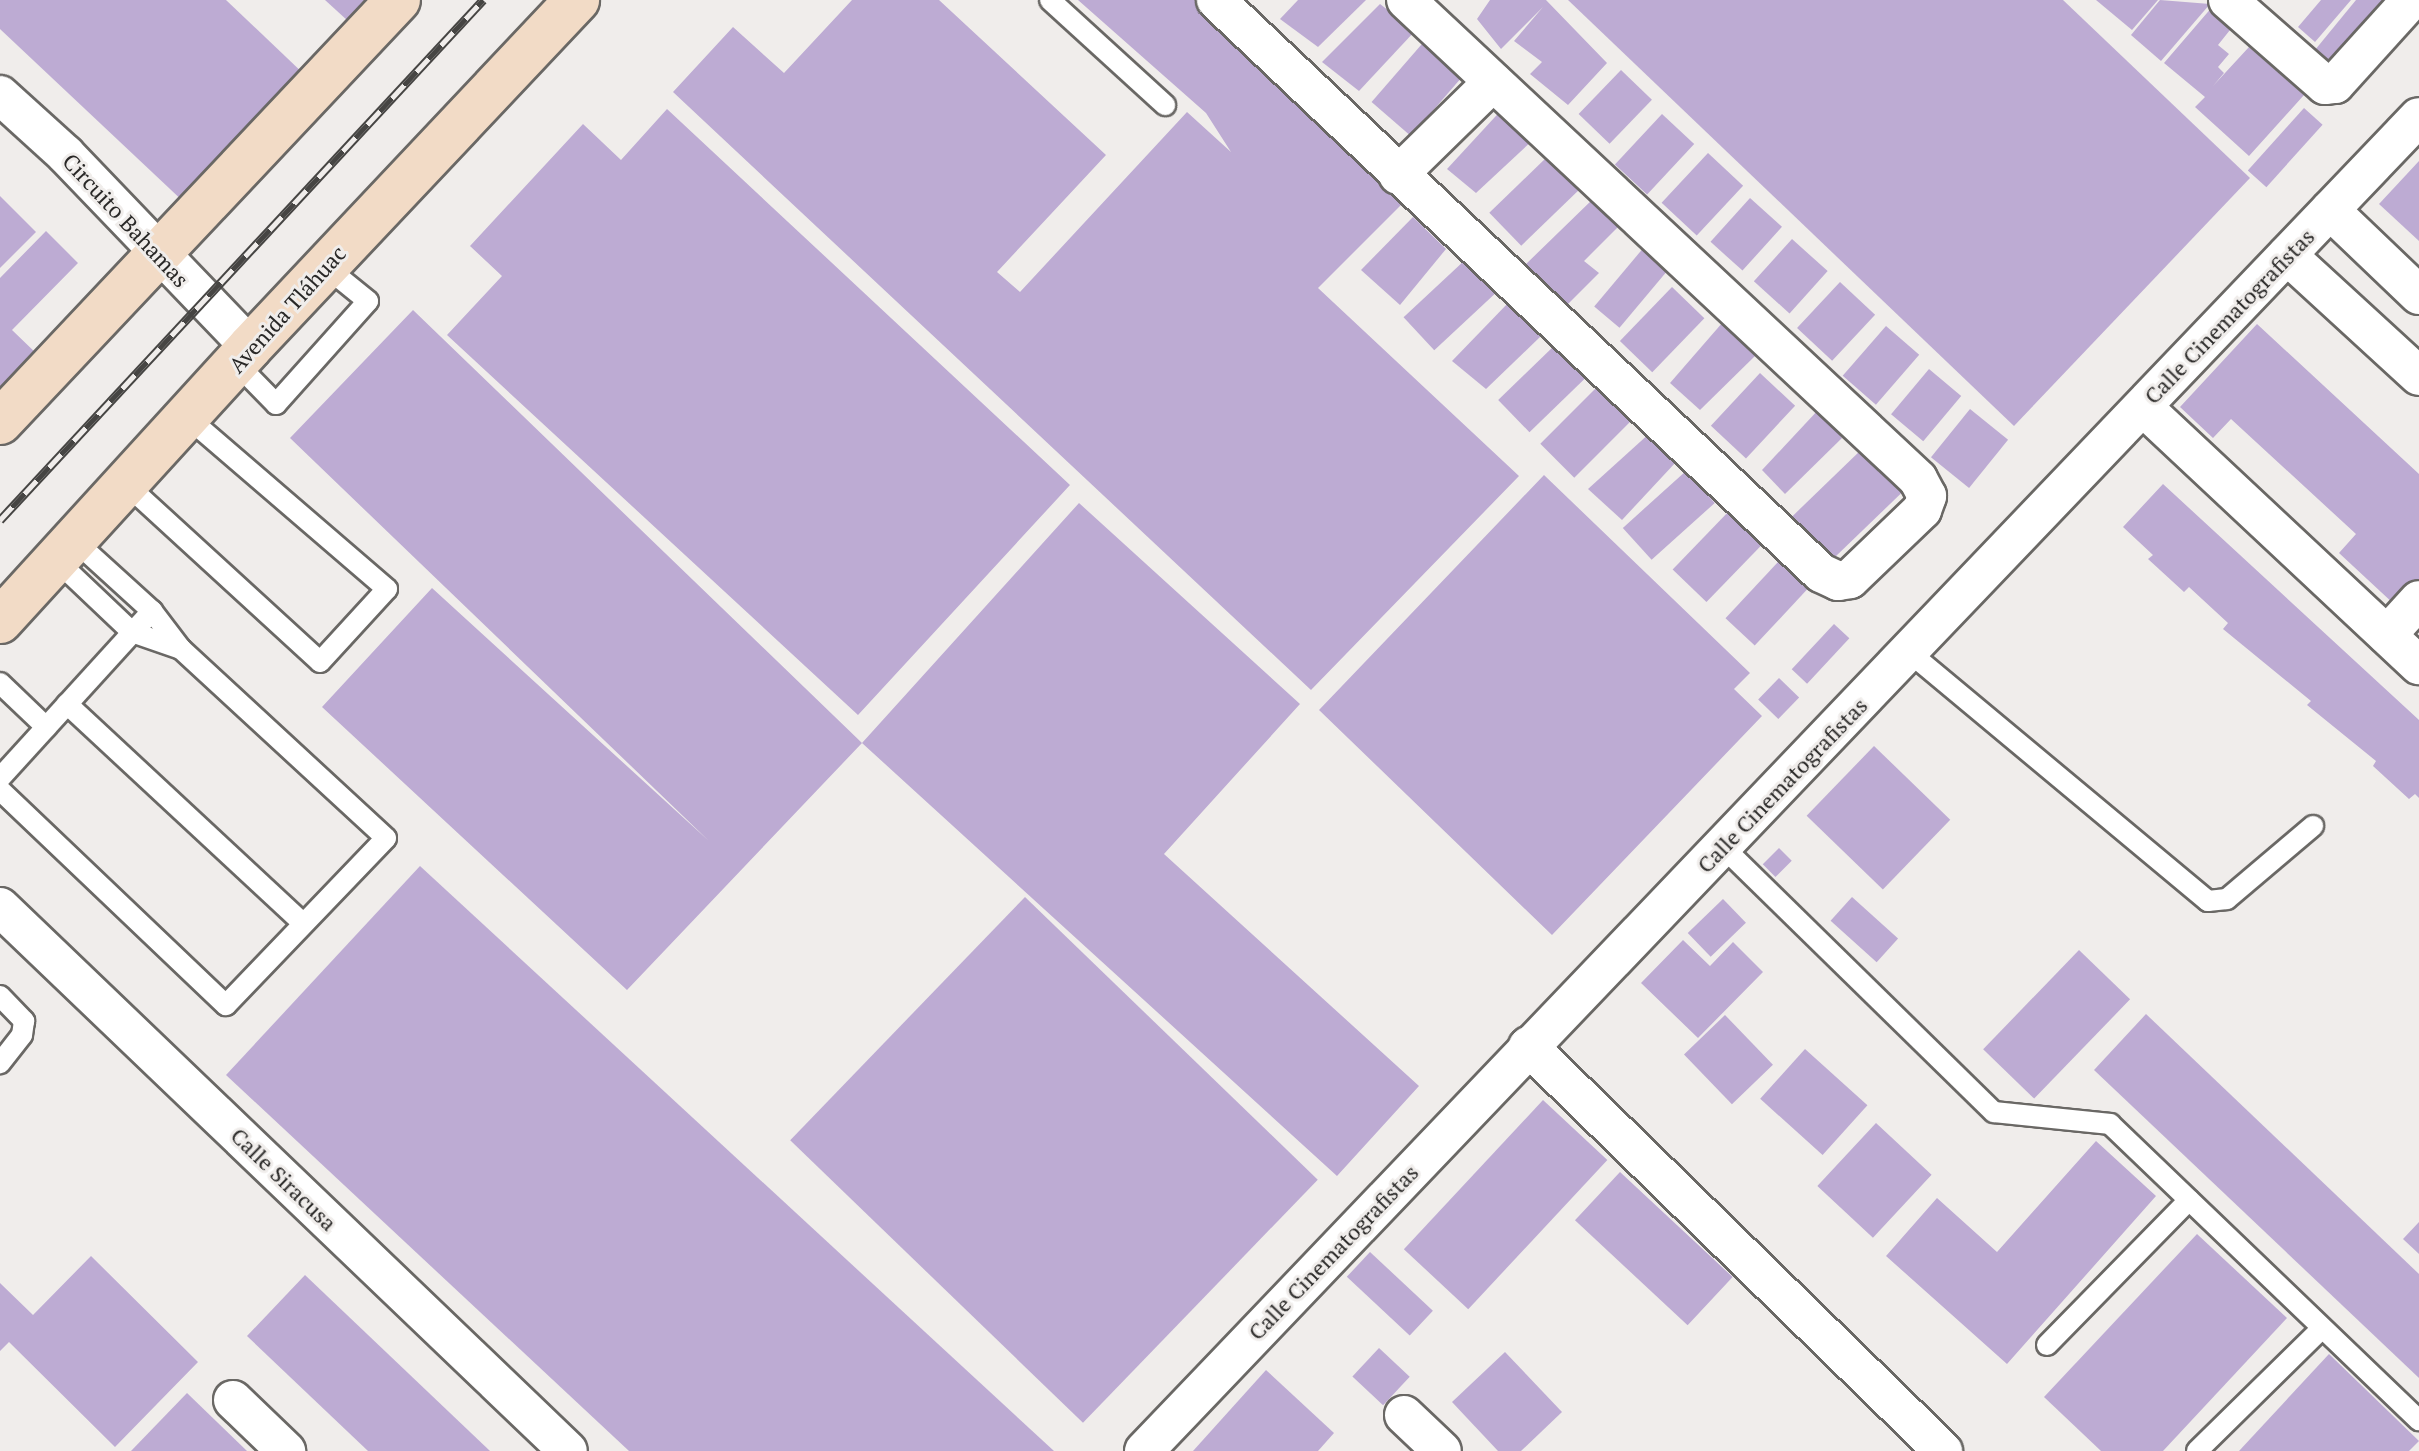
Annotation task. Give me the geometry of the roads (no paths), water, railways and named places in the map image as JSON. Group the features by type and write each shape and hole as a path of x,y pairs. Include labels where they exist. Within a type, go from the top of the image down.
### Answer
{"main road":[{"path":"0,422 398,0"},
{"name":"Avenida Tláhuac","path":"0,621 243,355 577,0"}],"street":[{"path":"1216,0 1821,573 1838,581 1850,579 1922,510 1927,496 1918,479 1406,0"},
{"path":"2228,0 2325,85 2335,84 2411,0"},
{"path":"1398,175 1493,82"},
{"name":"Circuito Bahamas","path":"0,95 65,154 243,355"},
{"name":"Calle Cinematografistas","path":"1144,1451 2419,117"},
{"path":"2330,210 2419,295"},
{"path":"2287,255 2419,376"},
{"path":"2143,407 2419,665"},
{"path":"2387,635 2419,600"},
{"name":"Calle Siracusa","path":"0,907 568,1451"},
{"path":"1528,1046 1943,1451"},
{"path":"233,1400 286,1451"},
{"path":"1404,1415 1442,1451"}],"lane":[{"path":"1050,0 1165,105"},
{"path":"243,355 276,404 368,301 326,267"},
{"path":"126,484 320,662 387,589 188,418"},
{"path":"0,790 226,1005 386,838 181,649 152,611 65,550"},
{"path":"65,550 132,632 181,649"},
{"path":"5,764 46,727 152,611"},
{"path":"1909,652 2208,901 2227,899 2313,826"},
{"path":"0,683 46,727"},
{"path":"67,704 303,923"},
{"path":"1723,847 1994,1112 2110,1124 2419,1420"},
{"path":"0,996 24,1021 22,1035 0,1063"},
{"path":"2047,1345 2189,1200"},
{"path":"2197,1451 2322,1328"}],"railway":[{"path":"0,520 483,0"}]}
